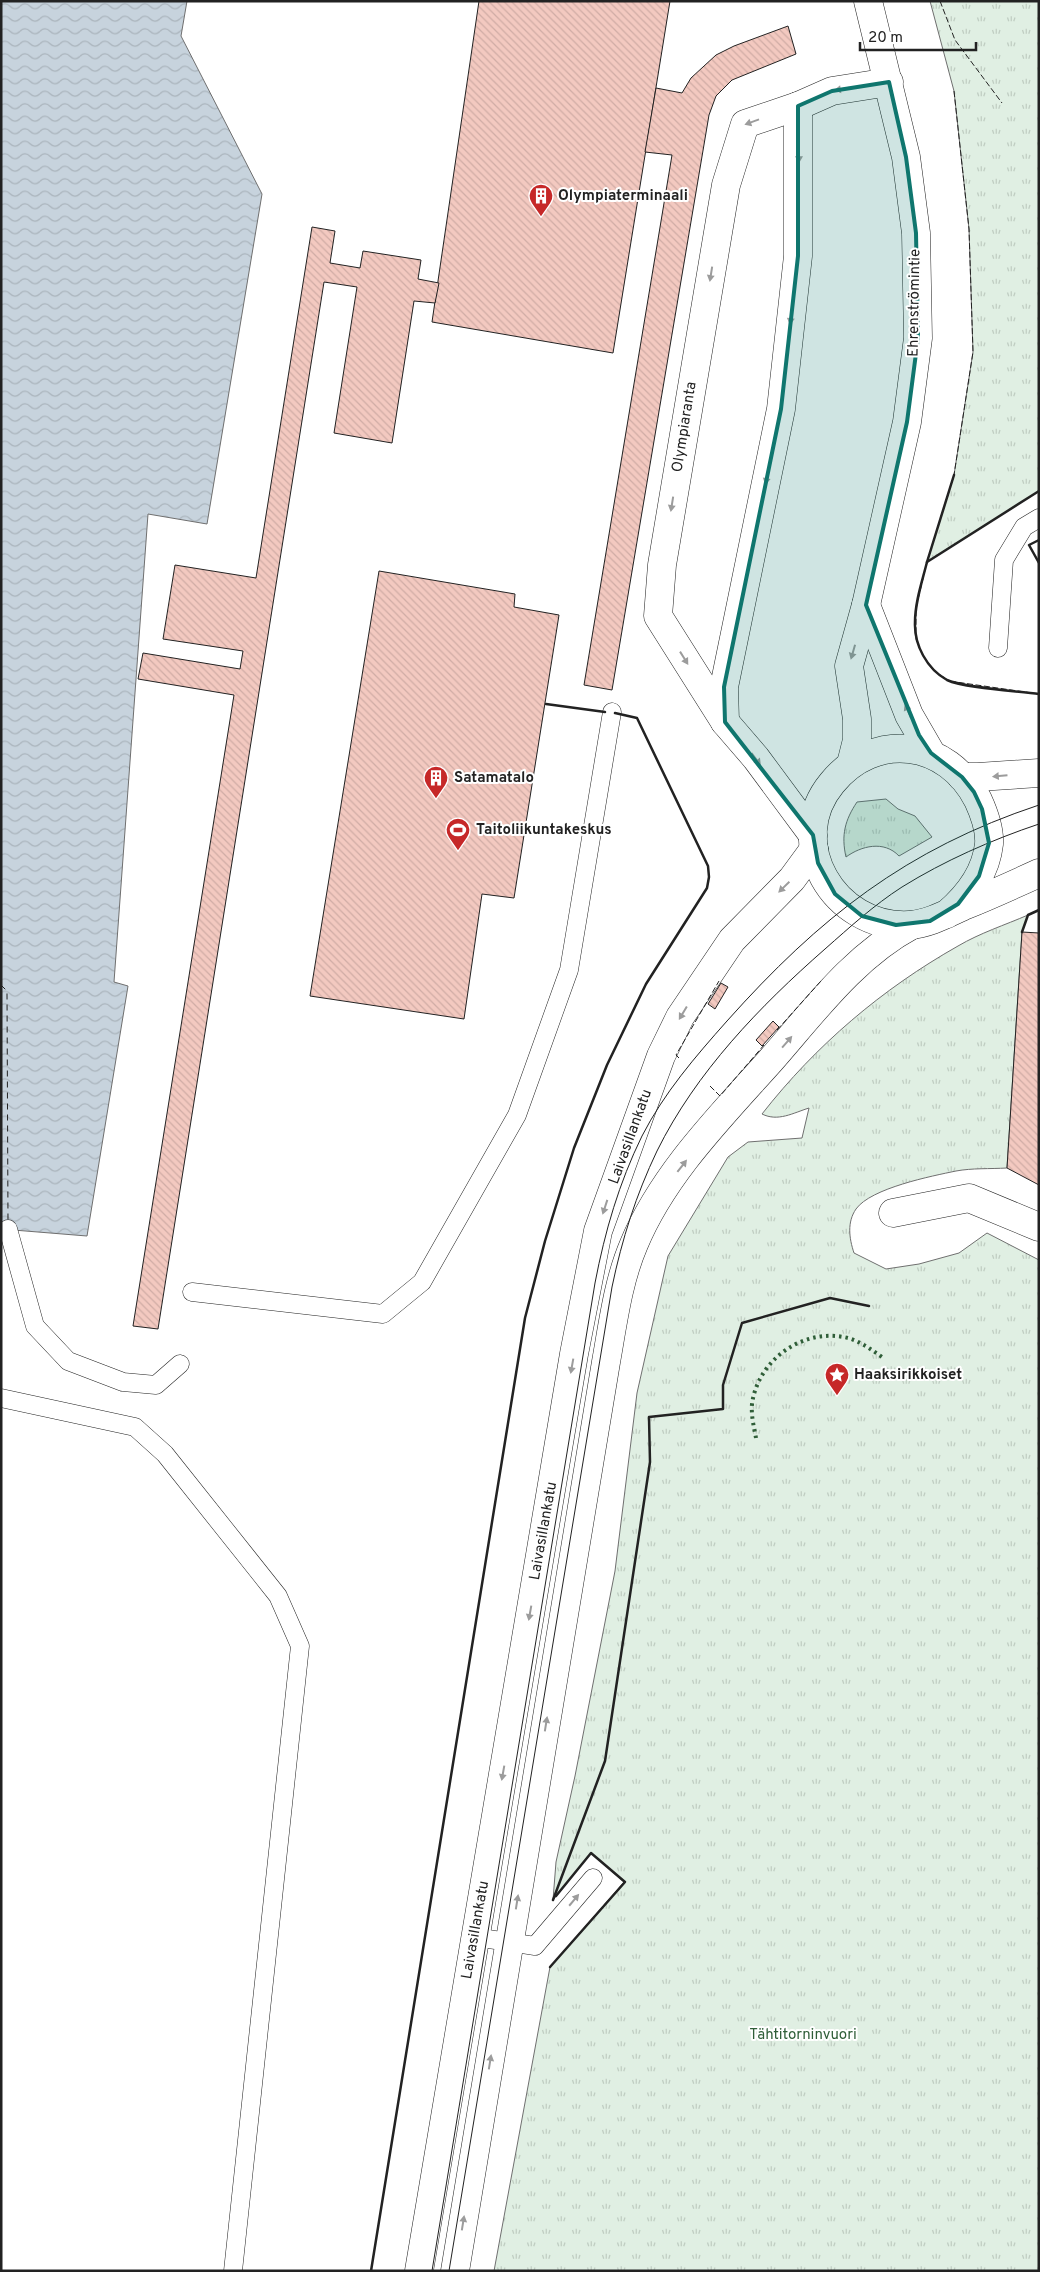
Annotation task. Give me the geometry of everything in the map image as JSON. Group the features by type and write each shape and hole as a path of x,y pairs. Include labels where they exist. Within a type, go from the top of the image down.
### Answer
{"main road":[{"name":"Ehrenströmintie","path":"851,764 857,740 858,719 849,666 866,605 907,422 918,338 916,233 906,157 868,1"},
{"name":"Olympiaranta","path":"814,842 756,758 725,722 658,616 662,566 726,185 745,124 798,106 832,91 889,82"},
{"path":"725,722 724,687 781,409 798,256 798,106"},
{"path":"866,605 909,715 931,753"},
{"name":"Laivasillankatu","path":"947,914 958,904 979,876 989,843 982,809 974,792 962,776 931,753 897,748 866,756 851,764 828,788 820,803 815,817 814,842 824,878 846,905 862,916 879,923 896,925 912,925 930,921 947,914 1039,873"},
{"path":"962,776 978,778 1039,773"},
{"name":"Laivasillankatu","path":"419,2271 591,1259 606,1205 661,1056 680,1017 732,940 792,879 814,842"},
{"name":"Laivasillankatu","path":"455,2271 606,1362 618,1295 633,1245 654,1206 706,1134 843,978 890,936 912,925"},
{"path":"893,1213 969,1198 1039,1227"}],"lane":[{"path":"998,648 1004,560 1024,527 1039,518"},
{"path":"192,1292 383,1314 422,1282 517,1115 569,970 612,712"},
{"path":"8,1229 35,1326 68,1361 123,1382 156,1385 180,1364"},
{"path":"1,1398 135,1427 165,1454 278,1596 300,1646 233,2271"},
{"path":"475,1937 535,1946 593,1878"}],"highlighted area":[{"path":"889,82 906,157 916,233 918,338 907,422 866,605 919,735 931,753 962,777 974,792 982,809 989,843 979,876 958,904 930,921 896,925 862,916 835,894 818,863 813,835 725,722 724,687 781,409 798,256 798,106 832,91"}],"green space":[{"path":"930,1 1039,1 1039,491 927,562 954,475 973,352 969,229 954,91"},
{"path":"886,799 898,809 915,816 932,837 899,856 886,848 872,846 858,850 846,857 845,828 857,802"},
{"name":"Tähtitorninvuori","path":"1028,915 1022,932 1007,1168 956,1171 888,1189 875,1195 856,1209 851,1219 850,1230 854,1253 886,1269 919,1264 959,1253 987,1233 1039,1260 1039,2271 494,2271 550,1967 624,1882 591,1853 553,1900 556,1862 575,1776 615,1571 637,1393 668,1256 728,1157 748,1142 802,1138 809,1108 780,1117 762,1114 828,1042 877,1000 930,963 975,937"}],"water":[{"path":"1,1 187,1 181,36 262,194 207,524 148,514 114,982 128,986 87,1236 1,1229"}],"building":[{"name":"Olympiaterminaali","path":"479,1 670,1 613,353 432,322"},
{"path":"788,26 796,54 732,80 716,96 709,115 612,690 584,685 672,155 645,152 656,88 682,93 691,78 716,55 734,46"},
{"path":"312,227 335,231 330,263 360,268 363,251 421,260 418,279 439,283 435,303 414,301 392,443 334,433 357,287 324,282 158,1329 133,1326 234,695 138,679 143,653 240,669 243,651 163,639 175,565 256,578"},
{"name":"Satamatalo","path":"379,571 515,594 514,607 559,615 514,898 482,894 464,1019 310,996"},
{"path":"1022,932 1039,933 1039,1185 1007,1168"},
{"path":"721,983 728,987 715,1009 708,1004"},
{"path":"773,1021 779,1027 762,1046 756,1040"}],"ferry route":[{"path":"1,985 7,991 8,1222"}],"tram line":[{"path":"432,2271 595,1283 608,1226 626,1171 651,1120 681,1076 727,1021 796,950 831,919 868,891 906,866 947,843 991,823 1039,805"},
{"path":"449,2271 612,1287 625,1234 636,1201 657,1151 673,1122 710,1067 754,1017 801,971 862,916 902,887 934,868 968,852 1039,824"}],"hedge":[{"path":"756,1438 752,1408 756,1388 763,1373 773,1360 786,1350 800,1342 815,1337 831,1336 853,1340 885,1359"}],"fence":[{"path":"940,1 955,40 1002,103"},
{"path":"954,91 969,229 973,352 954,475 927,562 916,608 916,639 922,654 933,670 949,681 1039,694"},
{"path":"679,1058 676,1055 719,981"},
{"path":"777,1030 821,981"},
{"path":"710,1086 720,1096 764,1045"}],"wall":[{"path":"927,562 954,475"},
{"path":"1039,491 927,562 915,614 915,631 919,648 933,670 947,680 978,687 1039,694"},
{"path":"1039,540 1029,545 1039,563"},
{"path":"546,704 605,712"},
{"path":"371,2271 525,1318 545,1241 574,1148 607,1065 646,984 707,888 709,877 708,866 637,718 615,713"},
{"path":"1022,932 1028,915 1039,910"},
{"path":"553,1900 605,1761 650,1462 649,1417 723,1409 723,1385 742,1323 830,1298 869,1306"},
{"path":"550,1967 625,1882 591,1853 556,1896"}],"place":[{"name":"Olympiaterminaali","path":"541,217"},
{"name":"Satamatalo","path":"436,799"},
{"name":"Taitoliikuntakeskus","path":"458,851"},
{"name":"Haaksirikkoiset","path":"837,1396"}]}
